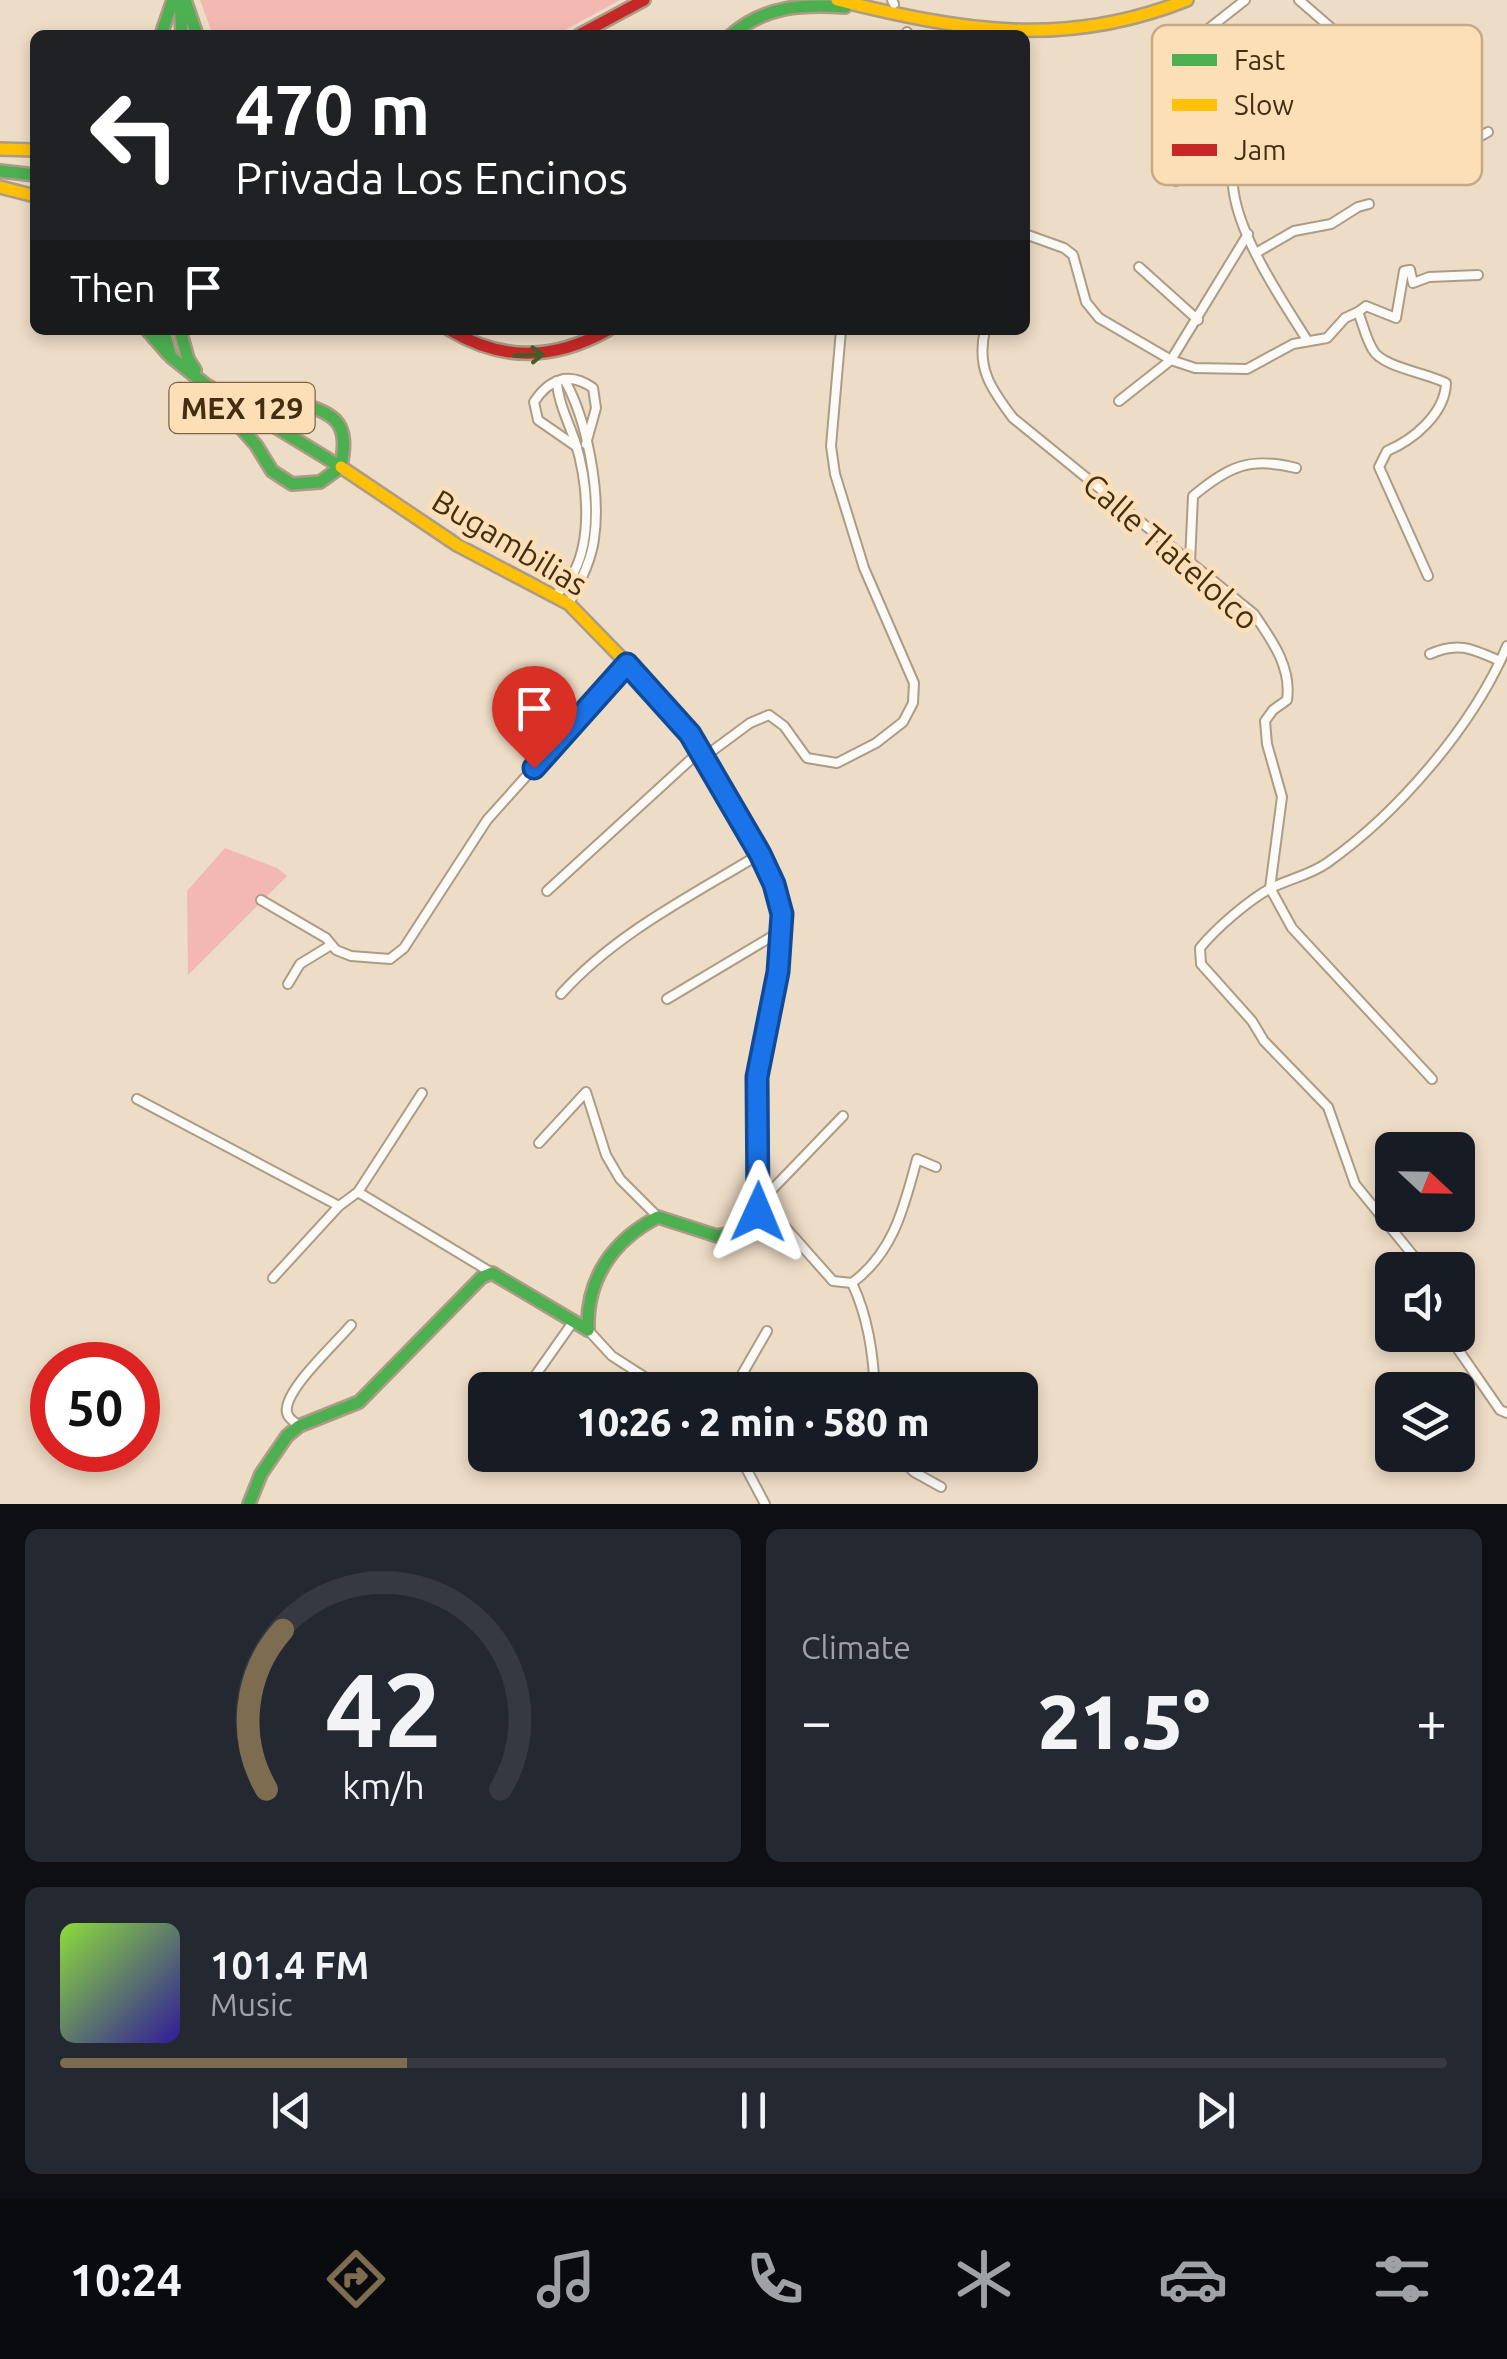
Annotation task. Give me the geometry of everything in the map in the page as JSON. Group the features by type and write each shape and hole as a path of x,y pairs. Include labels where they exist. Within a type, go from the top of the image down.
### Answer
{"main road":[{"path":"164,30 179,0"},
{"path":"179,0 182,30"},
{"path":"179,0 194,30"},
{"path":"588,30 644,0"},
{"path":"837,0 996,30"},
{"path":"1030,32 1100,26 1156,15 1187,0"},
{"path":"738,30 763,14 795,5 871,9"},
{"path":"0,149 30,150"},
{"path":"0,170 30,174"},
{"path":"0,188 30,195"},
{"path":"151,335 171,357"},
{"name":"MEX 129","path":"164,335 171,357 218,393 341,467"},
{"path":"181,335 188,359 206,384"},
{"path":"459,335 486,350 538,356 570,349 598,335"},
{"path":"218,393 260,401 306,403 322,410 339,423 344,440 341,467 320,482 292,484 272,470 256,444 218,401 218,393"},
{"name":"Bugambilias","path":"341,467 457,545 569,604 690,734 774,884 782,914 781,931 778,972 757,1077 759,1207 752,1230 735,1238 712,1236 658,1217"},
{"path":"588,1330 587,1301 595,1274 624,1240 658,1217"},
{"path":"250,1500 278,1449 298,1426 359,1402 471,1287 492,1273 588,1330"}],"street":[{"path":"1213,25 1245,0"},
{"path":"1299,0 1327,25"},
{"path":"1482,135 1488,132"},
{"path":"1233,185 1256,253 1307,340"},
{"path":"1256,253 1294,231 1331,224 1358,206 1369,204"},
{"path":"1119,400 1171,360 1248,234"},
{"path":"1030,236 1064,248 1073,256 1086,302 1099,318 1171,360 1194,368 1247,368 1293,344 1327,338 1345,318 1366,306 1396,318 1404,272 1410,270 1413,282 1429,277 1478,275"},
{"path":"1139,268 1198,320"},
{"path":"1358,312 1374,353 1386,362 1446,383 1445,398 1430,419 1404,444 1387,450 1379,466 1428,576"},
{"path":"547,890 702,754 750,723 769,716 784,726 808,758 837,764 902,722 913,703 914,682 864,568 835,474 831,446 841,335"},
{"name":"Calle Tlatelolco","path":"984,335 981,366 990,388 1014,418 1254,614 1278,650 1289,686 1287,700 1272,710 1266,721 1267,744 1282,797 1270,888"},
{"path":"555,597 574,571 584,539 582,445 596,408 593,388 582,380 560,380 544,386 534,402 538,420 582,445"},
{"path":"560,380 582,445 596,509 594,541 584,575 569,604"},
{"path":"1190,563 1193,496 1227,469 1271,464 1296,468"},
{"path":"1430,654 1447,646 1465,645 1500,661"},
{"path":"1410,1252 1355,1184 1328,1107 1264,1041 1201,964 1200,948 1211,934 1270,888 1325,865 1404,798 1492,682 1507,646"},
{"path":"261,900 326,938 336,950 372,960 390,958 404,948 487,820 627,664"},
{"path":"562,994 582,971 628,934 760,854"},
{"path":"1270,888 1292,928 1432,1079"},
{"path":"667,998 781,931"},
{"path":"288,984 300,964 332,944"},
{"path":"538,1143 586,1092 606,1155 620,1180 658,1217"},
{"path":"273,1278 339,1206 358,1192 422,1093"},
{"path":"137,1099 339,1206"},
{"path":"844,1116 759,1207 785,1227 833,1280 852,1283 870,1270 900,1220 918,1158 936,1167"},
{"path":"358,1192 492,1273"},
{"path":"852,1283 872,1345 874,1372"},
{"path":"538,1372 573,1322"},
{"path":"298,1426 286,1408 294,1391 352,1325"},
{"path":"588,1330 612,1356 637,1372"},
{"path":"743,1372 767,1331"},
{"path":"1460,1352 1500,1410 1507,1413"},
{"path":"748,1472 765,1504"},
{"path":"914,1472 941,1486"}],"shaded area":[{"path":"200,0 620,0 565,30 211,30"},
{"path":"225,848 277,868 287,876 188,975 187,891"}],"traffic: fast":[{"path":"163,30 173,0"},
{"path":"180,0 182,30"},
{"path":"185,0 195,30"},
{"path":"738,30 757,18 785,9 845,7"},
{"path":"0,171 30,174"},
{"path":"151,335 168,354"},
{"path":"164,335 171,357 205,384 341,467"},
{"path":"181,335 195,370"},
{"path":"218,393 285,401 332,417 343,436 341,467 320,482 292,484 272,471 256,445 217,401 218,393"},
{"path":"588,1330 597,1278 616,1249 642,1226 658,1217 717,1236 752,1230 760,1202 757,1077 778,958"},
{"path":"249,1504 261,1474 287,1436 299,1426 359,1402 482,1277 492,1273 588,1330"}],"traffic: slow":[{"path":"837,0 927,20 1013,30 1098,25 1187,0"},
{"path":"0,149 30,150"},
{"path":"0,187 30,195"},
{"path":"341,467 457,545 569,604 647,684 690,734 760,854 782,914 778,958"}],"traffic: jam":[{"path":"588,30 644,0"},
{"path":"460,335 489,348 529,353 568,347 598,335"}],"route":[{"path":"534,768 627,664 690,734 760,854 782,914 778,972 757,1077 758,1212"}]}
